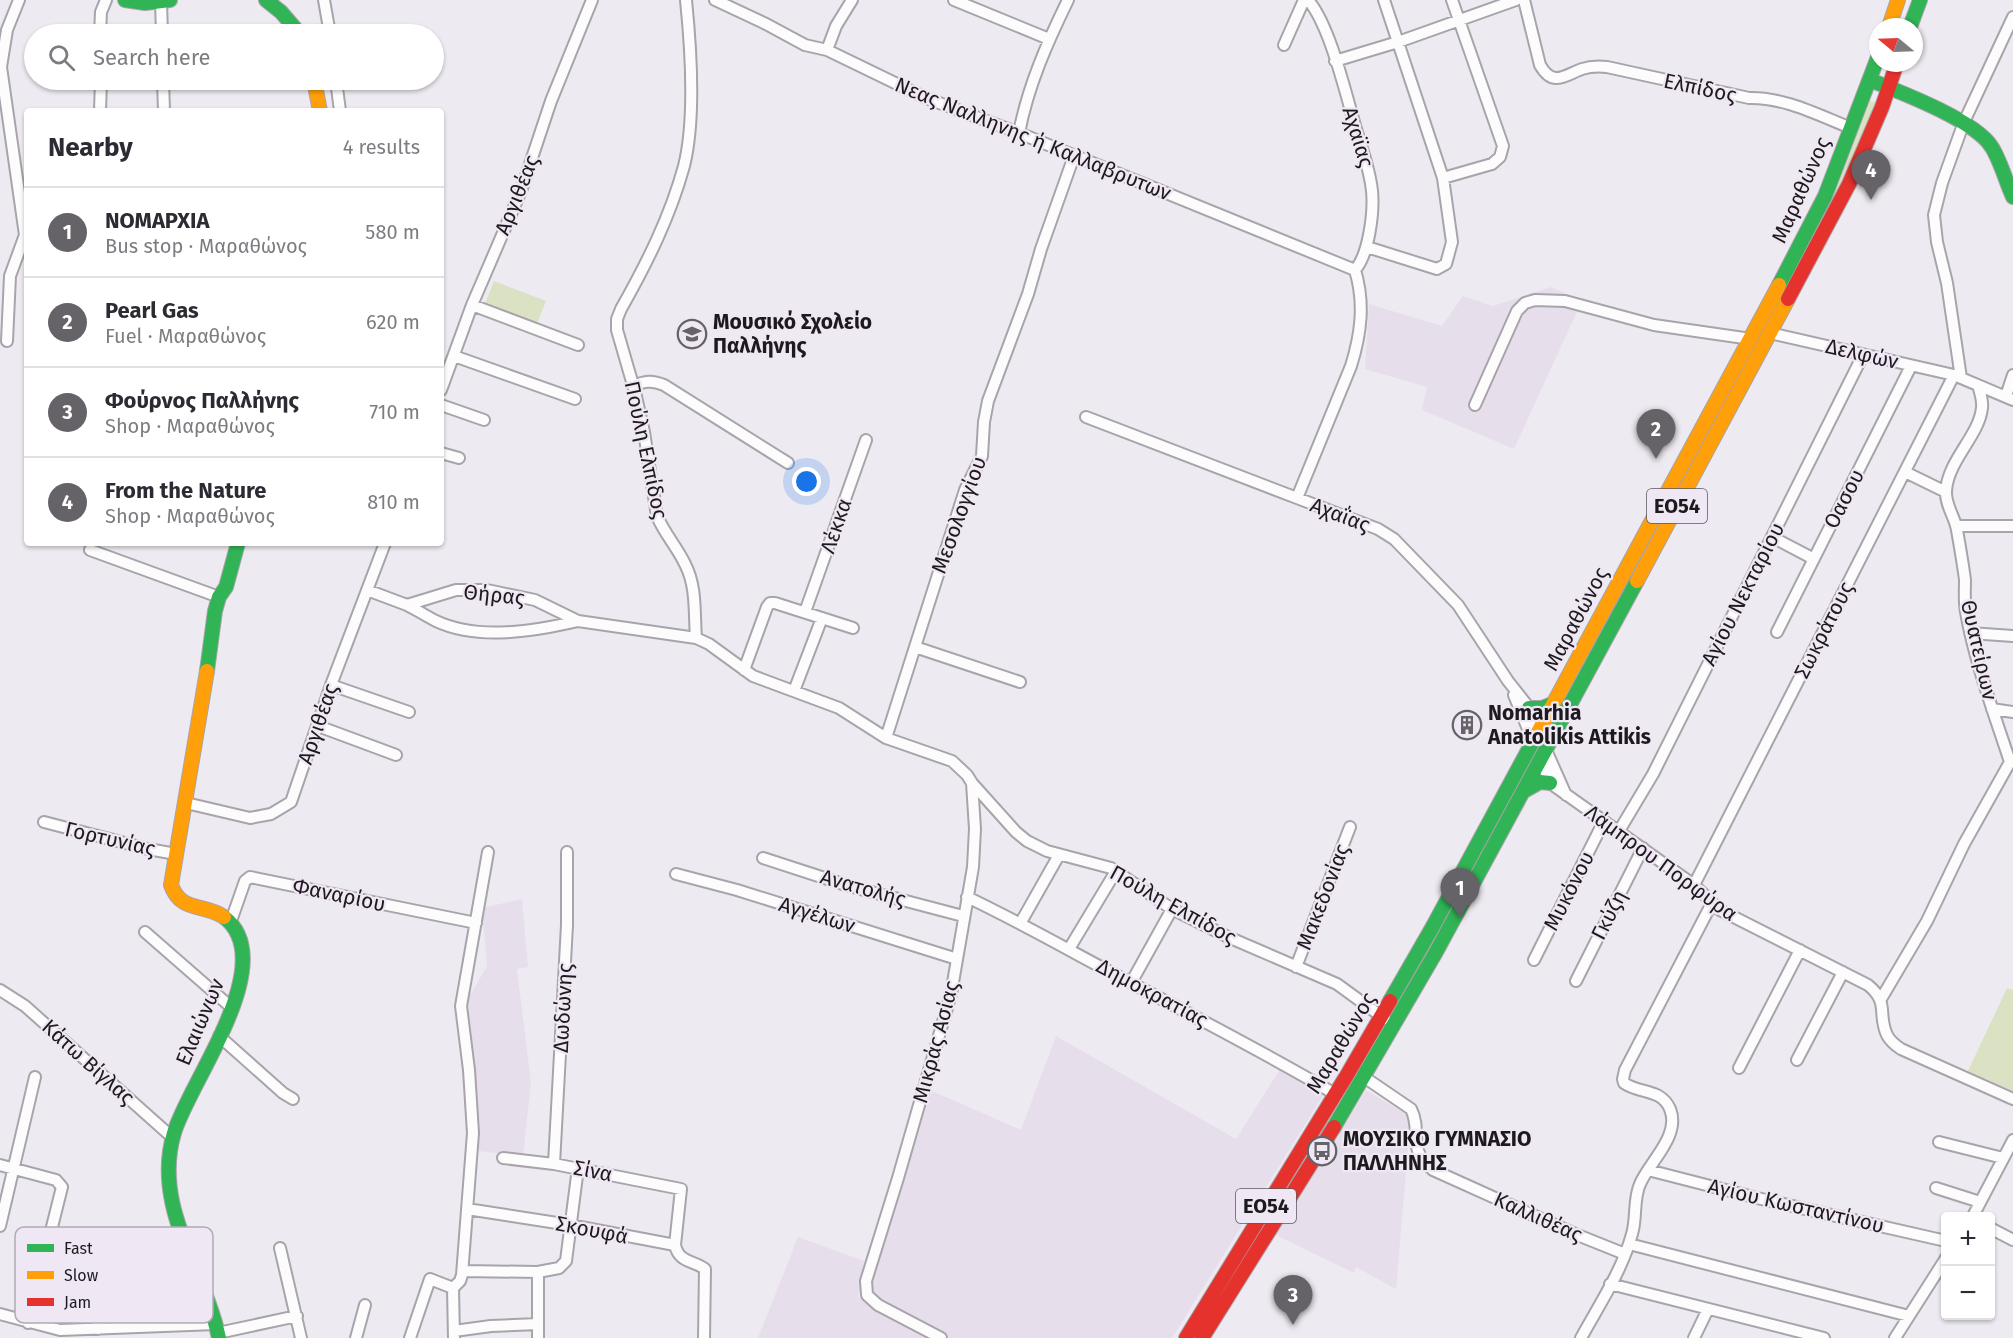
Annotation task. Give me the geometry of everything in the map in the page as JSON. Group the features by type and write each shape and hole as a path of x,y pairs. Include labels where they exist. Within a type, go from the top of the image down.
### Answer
{"main road":[{"path":"125,0 145,3 165,1"},
{"path":"266,0 291,24"},
{"path":"1892,18 1898,0"},
{"path":"1905,18 1911,0"},
{"path":"1913,18 1920,0"},
{"name":"Μαραθώνος","path":"1202,1338 1394,1025 1524,792 1770,333 1856,169 1881,87 1880,72"},
{"path":"1886,72 1881,87 1964,122 1979,132 1991,146 2013,197"},
{"name":"Μαραθώνος","path":"1185,1338 1381,1016 1555,703 1809,230 1851,128 1891,72"},
{"path":"316,90 319,108"},
{"path":"231,921 217,912 183,904 176,899 171,885 201,714 213,624 219,597 226,587 237,546"},
{"path":"1529,708 1542,708 1555,703"},
{"path":"1524,792 1538,783 1546,781 1550,783"},
{"name":"Ελαιώνων","path":"180,1227 172,1204 168,1171 173,1138 180,1117 232,1008 240,982 243,959 239,936 231,921"}],"street":[{"path":"19,0 7,30 1,67 24,222"},
{"path":"101,24 106,0"},
{"path":"324,0 328,24"},
{"name":"Αργιθέας","path":"444,382 472,305 521,191 551,101 592,0"},
{"name":"Πούλη Ελπίδος","path":"686,0 690,104 684,164 667,219 617,319 617,330 644,432 657,516 686,565 694,594 696,638 709,644 744,670 766,682 839,708 886,738 952,761 1026,841 1059,855 1116,871 1172,909 1228,937 1337,984 1394,1025"},
{"name":"Νεας Nαλληνης ή Καλλαβρυτων","path":"715,0 764,22 805,45 827,50 926,98 1019,133 1356,274"},
{"path":"827,50 836,26 852,0"},
{"path":"954,0 1049,39"},
{"path":"1019,133 1023,111 1049,39 1068,0"},
{"path":"1284,45 1306,0"},
{"name":"Αχαϊας","path":"1306,0 1318,16 1335,61 1371,182 1372,207 1367,247 1356,274"},
{"path":"1367,247 1440,269 1450,257 1452,242 1443,178 1384,0"},
{"path":"1443,178 1492,164 1500,157 1503,149 1501,136 1452,0"},
{"path":"1335,61 1398,42 1516,0"},
{"name":"Ελπίδος","path":"1524,0 1540,65 1549,75 1563,78 1593,66 1607,67 1749,98 1766,98 1851,128"},
{"path":"163,24 165,1"},
{"path":"1957,377 1947,283 1936,242 1934,215 1942,183 1964,122 2013,17"},
{"path":"2002,40 2013,45"},
{"path":"100,90 100,108"},
{"path":"163,90 164,108"},
{"path":"337,90 340,108"},
{"name":"Μεσολογγίου","path":"886,738 965,490 982,456 988,401 1028,294 1041,249 1074,156"},
{"path":"8,341 10,276 24,240"},
{"name":"Αχαΐας","path":"1356,274 1361,323 1358,345 1297,498 1378,529 1394,539 1449,594 1529,708 1536,737"},
{"path":"1475,405 1517,311 1522,304 1535,300 1566,301 1654,325 1751,339"},
{"path":"472,305 578,345"},
{"name":"Δελφών","path":"1770,333 1957,377 2010,398"},
{"name":"Αγίου Νεκταρίου","path":"1619,831 1653,774 1863,355"},
{"path":"454,356 575,399"},
{"name":"Οασου","path":"1777,632 1911,366"},
{"path":"2010,398 2013,375"},
{"name":"Σωκράτους","path":"1694,885 1905,472 1957,377"},
{"path":"633,386 654,381 664,385 788,463"},
{"path":"1905,472 1946,492 1952,471 1981,413 1982,405 1978,385"},
{"path":"444,406 484,420"},
{"path":"1086,417 1297,498"},
{"name":"Λέκκα","path":"805,612 866,440"},
{"path":"444,454 459,458"},
{"name":"Θυατείρων","path":"1881,999 1927,921 1964,844 2010,762 1970,633 1965,609 1965,580 1957,526 1946,492"},
{"path":"1957,526 2013,526"},
{"path":"1772,537 1814,559"},
{"name":"Αργιθέας","path":"186,803 246,818 266,816 284,808 292,798 331,685 384,546"},
{"path":"90,550 219,597"},
{"name":"Θήρας","path":"367,590 407,604 436,621 457,628 518,632 578,621"},
{"name":"Θήρας","path":"407,604 456,590 487,590 536,600 578,621 696,638"},
{"path":"744,670 768,605 775,603 853,628"},
{"path":"794,691 822,618"},
{"path":"1970,633 2013,636"},
{"path":"915,647 1020,682"},
{"name":"Αχαΐας","path":"1508,681 1536,737"},
{"path":"331,685 409,712"},
{"path":"1992,709 2013,712"},
{"path":"318,726 396,755"},
{"name":"Λάμπρου Πορφύρα","path":"1536,737 1550,783 1694,885 1712,903 1732,917 1868,985 1881,999"},
{"name":"Λάμπρου Πορφύρα","path":"1543,756 1566,795"},
{"name":"Μικράς Ασίας","path":"941,1338 878,1305 867,1295 866,1281 951,994 973,867 975,829 972,783"},
{"name":"Μυκόνου","path":"1534,960 1604,821"},
{"name":"Γορτυνίας","path":"44,822 176,854"},
{"name":"Μακεδονίας","path":"1296,967 1350,827"},
{"name":"Γκύζη","path":"1576,981 1643,848"},
{"path":"488,852 460,1006 469,1070 472,1132 463,1271 462,1278 453,1288 454,1335 491,1326 538,1324"},
{"name":"Δωδώνης","path":"554,1164 567,925 567,852"},
{"path":"1021,922 1059,855"},
{"name":"Ανατολής","path":"763,858 849,886 963,916"},
{"path":"1069,949 1116,871"},
{"name":"Αγγέλων","path":"676,874 737,890 957,960"},
{"name":"Φαναρίου","path":"231,921 245,879 250,877 476,923"},
{"name":"Δημοκρατίας","path":"967,897 1021,922 1265,1053 1335,1094"},
{"path":"1581,1338 1627,1249 1633,1232 1637,1192 1671,1131 1671,1112 1666,1102 1651,1091 1628,1086 1623,1079 1624,1070 1712,903"},
{"path":"1131,983 1172,909"},
{"path":"145,932 232,1008"},
{"path":"1739,1068 1800,950"},
{"path":"1797,1060 1843,972"},
{"name":"Κάτω Βίγλας","path":"0,990 25,1006 173,1138"},
{"path":"1881,999 1885,1033 1890,1041 1901,1049 2013,1099"},
{"path":"219,1036 283,1093 293,1099"},
{"path":"0,1226 35,1077"},
{"name":"Καλλιθέας","path":"1364,1077 1411,1109 1417,1151 1433,1170 1575,1234 1627,1249 1908,1316"},
{"path":"1974,1212 2013,1140"},
{"path":"1939,1142 2004,1158"},
{"name":"Σίνα","path":"503,1158 578,1168 681,1189 675,1245"},
{"path":"0,1166 56,1180 62,1186 53,1227"},
{"path":"463,1271 538,1272 559,1268 566,1261 578,1168"},
{"name":"Αγίου Κωσταντίνου","path":"1648,1170 1757,1198 1941,1240"},
{"path":"1936,1188 1980,1202"},
{"name":"Σκουφά","path":"467,1209 570,1225 675,1245"},
{"path":"1995,1231 2013,1240"},
{"path":"675,1245 676,1252 681,1258 705,1269 704,1338"},
{"path":"280,1248 302,1338"},
{"path":"1895,1338 1941,1266"},
{"path":"538,1272 538,1338"},
{"path":"410,1338 430,1279 453,1288"},
{"path":"1610,1284 1824,1338"},
{"path":"356,1338 365,1305"},
{"path":"1694,1338 1708,1309"},
{"path":"0,1314 15,1319"},
{"path":"28,1323 60,1330 218,1332 297,1316"},
{"path":"98,1323 98,1329"}],"shaded area":[{"path":"1551,287 1582,301 1514,449 1422,410 1427,387 1365,369 1369,304 1442,326 1463,296 1493,306"},
{"path":"522,899 528,967 517,969 531,1083 523,1156 478,1151 464,1006 487,966 482,908"},
{"path":"1056,1036 1236,1139 1280,1069 1324,1094 1172,1338 949,1338 879,1302 871,1293 871,1275 899,1195 930,1090 1021,1130"},
{"path":"1366,1090 1407,1115 1410,1124 1396,1289 1356,1267 1354,1273 1276,1235"},
{"path":"798,1237 864,1261 858,1297 928,1338 758,1338"}],"green space":[{"path":"1870,101 1876,103 1825,218"},
{"path":"494,281 546,301 537,324 485,304"},
{"path":"2007,988 2013,990 2013,1091 1968,1071"}],"traffic: fast":[{"path":"125,0 145,3 170,0"},
{"path":"266,0 291,24"},
{"path":"1913,18 1920,0"},
{"path":"1779,285 1825,196 1872,72"},
{"path":"1870,80 1935,108 1969,126 1982,136 1994,151 2013,197"},
{"path":"207,671 215,611 219,597 226,587 237,546"},
{"path":"1334,1127 1436,952 1637,581"},
{"path":"1529,708 1542,708 1555,703"},
{"path":"1390,1001 1537,734"},
{"path":"1524,791 1540,782 1550,783"},
{"path":"180,1227 170,1187 169,1160 174,1133 226,1023 238,992 243,963 239,937 224,917"},
{"path":"213,1316 219,1338"}],"traffic: slow":[{"path":"1892,18 1898,0"},
{"path":"316,90 319,108"},
{"path":"1537,734 1779,285"},
{"path":"1637,581 1788,299"},
{"path":"207,671 171,885 175,894 187,904 224,917"}],"traffic: jam":[{"path":"1788,299 1849,184 1882,107 1894,72"},
{"path":"1186,1338 1390,1001"},
{"path":"1202,1338 1334,1127"}],"place":[{"name":"From the Nature","path":"1871,200"},
{"name":"Μουσικό Σχολείο Παλλήνης","path":"692,334"},
{"name":"Pearl Gas","path":"1656,459"},
{"name":"Nomarhia Anatolikis Attikis","path":"1467,725"},
{"name":"ΝΟΜΑΡΧΙΑ","path":"1460,918"},
{"name":"ΜΟΥΣΙΚΟ ΓΥΜΝΑΣΙΟ ΠΑΛΛΗΝΗΣ","path":"1322,1151"},
{"name":"Φούρνος Παλλήνης","path":"1293,1325"}]}
